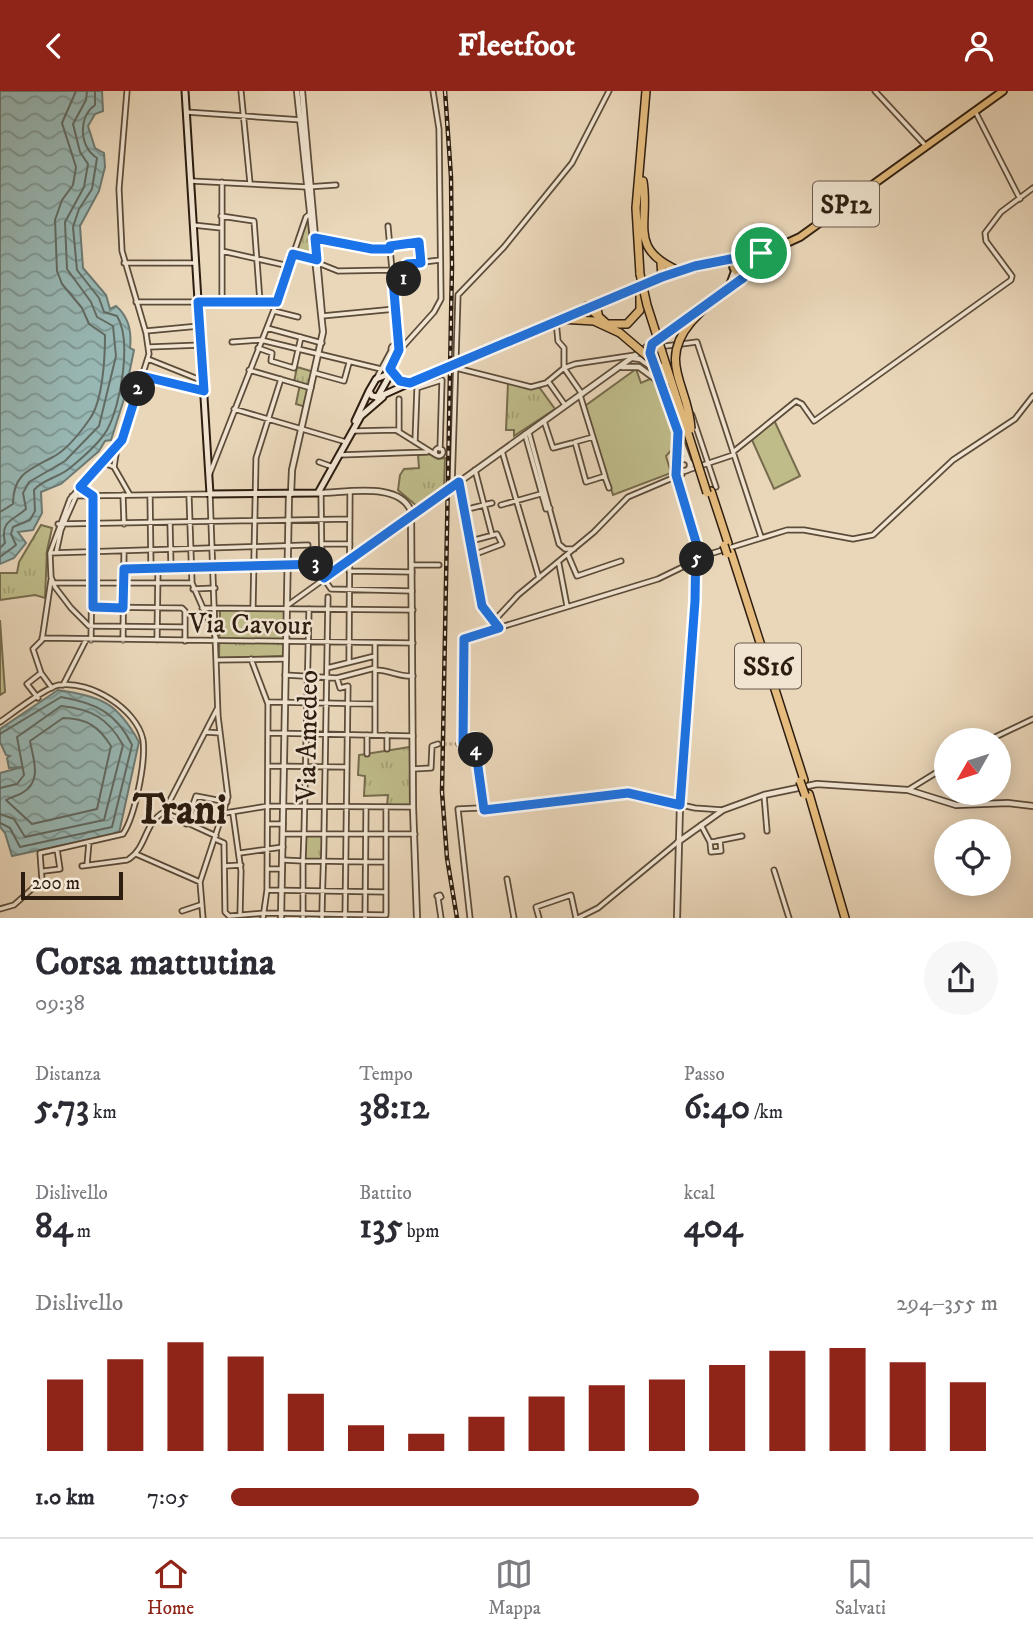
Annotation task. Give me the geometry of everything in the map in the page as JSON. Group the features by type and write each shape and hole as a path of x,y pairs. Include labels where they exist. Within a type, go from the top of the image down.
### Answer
{"highway":[{"name":"SS16","path":"558,320 596,320 613,326 627,324 640,310 640,225 648,91"},
{"name":"SS16","path":"648,91 635,235 640,272 647,305 711,490"},
{"name":"SS16","path":"643,181 644,240 661,263 662,277"},
{"path":"661,263 679,271"},
{"name":"SS16","path":"640,272 807,795 842,918"},
{"path":"587,306 588,315 596,320 601,301"},
{"name":"SS16","path":"691,429 674,365 680,336 710,302"},
{"name":"SS16","path":"596,320 620,333 660,367 711,490"}],"main road":[{"path":"185,91 210,494 320,493 369,391 377,378 391,373"},
{"name":"SP12","path":"740,257 761,253 800,237 1003,91"},
{"path":"710,302 748,270 761,253"},
{"path":"369,391 372,396 378,398 587,306 679,271 740,257 748,261 748,270"},
{"path":"728,289 740,257"},
{"path":"718,262 741,274 748,270"},
{"path":"547,324 576,311"},
{"path":"391,373 400,381 410,383"},
{"path":"349,436 378,398 391,373"},
{"path":"377,378 386,382"}],"street":[{"path":"114,467 118,446 148,359 149,347 123,263 119,189 127,91"},
{"path":"241,91 250,183"},
{"path":"281,915 287,545 291,474 322,343 322,316 300,91"},
{"path":"377,378 396,348 439,304 439,129 433,91"},
{"path":"450,488 458,295 504,247 572,163 609,91"},
{"path":"875,91 926,146"},
{"path":"975,111 1020,199"},
{"path":"187,112 302,120"},
{"path":"191,181 309,187 336,185"},
{"path":"222,182 222,303"},
{"path":"680,470 697,467 733,453 799,401 814,421 1011,280 1012,276 984,236 1001,212 1033,188"},
{"path":"311,214 316,261"},
{"path":"209,475 274,311 293,254 311,214"},
{"path":"221,216 254,221 260,302"},
{"path":"193,225 221,228"},
{"path":"387,226 397,337 391,373"},
{"path":"315,238 372,249 419,242 421,263"},
{"path":"222,251 289,266"},
{"path":"293,254 338,271 392,270"},
{"path":"393,280 409,278 407,264 440,260"},
{"path":"123,263 195,263"},
{"path":"136,302 277,302"},
{"path":"286,607 710,302"},
{"path":"322,316 395,309"},
{"path":"274,311 298,317"},
{"path":"558,320 558,341 564,348 564,368 581,395 609,488"},
{"path":"146,331 200,326"},
{"path":"267,328 322,343"},
{"path":"258,348 272,353 271,361 294,368 301,337"},
{"path":"232,342 261,340 381,369"},
{"path":"681,342 679,376 708,463 711,490"},
{"path":"652,344 657,347 697,342 761,537"},
{"path":"652,344 650,353 689,462"},
{"path":"149,347 201,345"},
{"path":"457,365 526,386 548,381 564,368 596,359 635,357 648,363 656,371"},
{"path":"635,357 639,367 662,383"},
{"path":"148,359 203,381"},
{"path":"315,373 344,381 349,363"},
{"path":"621,367 639,367"},
{"path":"249,370 312,388"},
{"path":"142,376 204,391"},
{"path":"253,608 256,458 281,379"},
{"path":"234,409 302,428 349,436 399,432 428,451 436,455 443,380 417,388 415,442"},
{"path":"548,381 565,405"},
{"path":"481,736 461,743 465,638 658,579 697,559 761,537 804,530 853,539 873,535 953,460 1015,419 1033,396"},
{"path":"399,399 399,432"},
{"path":"544,421 552,448 572,443"},
{"path":"677,918 680,805 697,559 696,542 684,497 678,432"},
{"path":"527,433 559,544 565,549 576,549"},
{"path":"593,437 575,442 586,482 605,476"},
{"path":"52,688 41,673 33,649 42,638 44,630 51,577 50,553 74,496 118,446"},
{"path":"339,455 438,449"},
{"path":"502,451 539,578"},
{"path":"680,470 683,459 697,467"},
{"path":"100,465 107,462 114,467 130,495"},
{"path":"320,462 333,467"},
{"path":"494,622 539,578 576,549 632,493 667,478 689,462"},
{"path":"475,470 492,535"},
{"path":"459,482 482,606 499,628"},
{"path":"80,487 92,496"},
{"path":"413,591 331,589 324,578 322,564 320,493 395,494 407,503 412,516 413,591 413,807 417,918"},
{"path":"349,662 350,493"},
{"path":"501,505 544,493"},
{"path":"74,496 210,494 218,707 227,802 200,882 203,918"},
{"path":"123,495 124,524"},
{"path":"150,495 151,569"},
{"path":"189,495 193,589 217,641"},
{"path":"63,685 93,627 92,496"},
{"path":"472,508 492,503"},
{"path":"61,524 350,519"},
{"path":"170,523 171,568"},
{"path":"57,552 61,524"},
{"path":"471,541 492,535 499,536 500,547 473,555"},
{"path":"322,544 350,544"},
{"path":"50,553 308,545"},
{"path":"123,640 124,551"},
{"path":"568,555 577,576 621,561"},
{"path":"558,562 567,606"},
{"path":"124,569 322,564"},
{"path":"412,565 439,565"},
{"path":"157,641 158,568"},
{"path":"349,571 412,572"},
{"path":"51,577 76,614 93,627 185,627"},
{"path":"54,585 93,582 192,583"},
{"path":"48,604 54,585"},
{"path":"193,589 215,588"},
{"name":"Via Amedeo","path":"324,861 328,597"},
{"path":"93,607 185,609 185,641"},
{"path":"202,608 413,610"},
{"path":"303,916 309,609"},
{"name":"Via Cavour","path":"42,638 413,643"},
{"path":"375,643 375,735"},
{"path":"327,668 375,656"},
{"path":"251,659 268,702 267,890 264,915"},
{"path":"217,660 286,659"},
{"path":"285,674 327,675 337,678 375,669 387,670 397,677 413,676"},
{"path":"38,698 27,684 41,673"},
{"path":"337,678 340,688 348,687 345,916"},
{"path":"0,722 52,688 63,685 93,691 118,703 135,723 143,744 138,789 124,831 117,837 40,853 44,871 38,885 12,906 0,909"},
{"path":"268,702 375,704"},
{"path":"89,842 84,866 107,865 128,860 136,854 150,824 164,813 218,707"},
{"path":"1012,729 1033,719"},
{"path":"206,732 220,733"},
{"path":"269,733 413,736"},
{"path":"367,735 367,754"},
{"path":"387,735 387,749"},
{"path":"474,738 484,810"},
{"path":"413,769 431,768 432,746 438,744"},
{"path":"268,766 347,767"},
{"path":"908,790 934,774"},
{"path":"539,918 536,907 571,895 577,918 598,908 678,842 723,810 764,795 817,784 908,790 957,805 1008,803 1033,806"},
{"path":"470,918 458,809 484,810 628,793 680,805 723,810"},
{"path":"764,795 766,831"},
{"path":"186,824 196,796 227,802"},
{"path":"225,813 233,814 268,806 413,807"},
{"path":"365,916 366,808"},
{"path":"164,813 224,843 225,912 230,917 386,916 386,808"},
{"path":"233,814 241,865 240,915"},
{"path":"268,824 283,824"},
{"path":"701,825 710,842 710,852 721,852 720,841 710,842"},
{"path":"283,834 415,834"},
{"path":"716,842 721,838 742,836"},
{"path":"240,853 267,847 283,847"},
{"path":"44,871 60,869 57,849"},
{"path":"136,854 200,882"},
{"path":"283,860 385,862"},
{"path":"322,916 324,861"},
{"path":"225,866 241,865"},
{"path":"267,869 282,869"},
{"path":"774,870 789,918"},
{"path":"507,879 514,918"},
{"path":"267,890 385,892"},
{"path":"438,898 441,918"},
{"path":"182,911 200,902"}],"green space":[{"path":"308,217 312,259 295,253"},
{"path":"297,367 314,372 306,407 296,404 300,384 294,382"},
{"path":"636,369 641,383 652,378 672,421 675,446 666,456 671,473 613,495 585,406"},
{"path":"508,383 539,387 555,409 514,436 514,430 506,430"},
{"path":"774,420 800,476 774,489 752,440"},
{"path":"429,454 438,459 445,458 444,487 418,507 398,490 400,475 404,469 419,468 418,455"},
{"path":"41,525 52,528 47,551 45,598 35,595 0,600 0,573 17,573 19,562"},
{"path":"220,609 284,611 284,656 219,658"},
{"path":"0,620 5,692 0,695"},
{"path":"410,747 411,806 387,806 388,795 364,796 365,776 358,775 359,755"},
{"path":"305,834 323,835 323,861 304,860"}],"water":[{"path":"0,91 102,91 103,111 95,114 88,126 95,148 104,153 105,167 99,191 80,226 83,268 106,295 110,309 116,306 124,315 130,330 130,348 134,350 124,399 111,440 105,441 99,451 61,484 41,492 42,513 33,530 18,532 26,543 14,558 0,564"},
{"path":"58,690 86,695 107,704 123,718 139,742 119,833 12,856 5,833 0,827 0,773 22,767 9,768 7,758 10,756 6,755 0,742 0,729"}],"tunnel":[{"path":"438,744 459,744"}],"railway":[{"path":"445,91 451,177 452,266 442,792 447,858 457,918"}],"district":[{"name":"Trani","path":"180,808"}],"route":[{"path":"315,238 333,239 372,249 390,249 390,246 419,242 421,263 407,264 409,278 393,280 399,350 390,369 400,381 410,383 574,311 662,277 695,266 761,253 743,278 652,344 650,353 678,432 676,475 696,542 695,601 680,805 639,793 628,793 484,810 474,738 463,743 464,639 499,628 482,606 459,482 324,578 322,564 124,569 123,608 93,607 93,496 80,487 122,440 142,376 204,391 198,302 277,302 293,254 317,260 315,238"}]}
